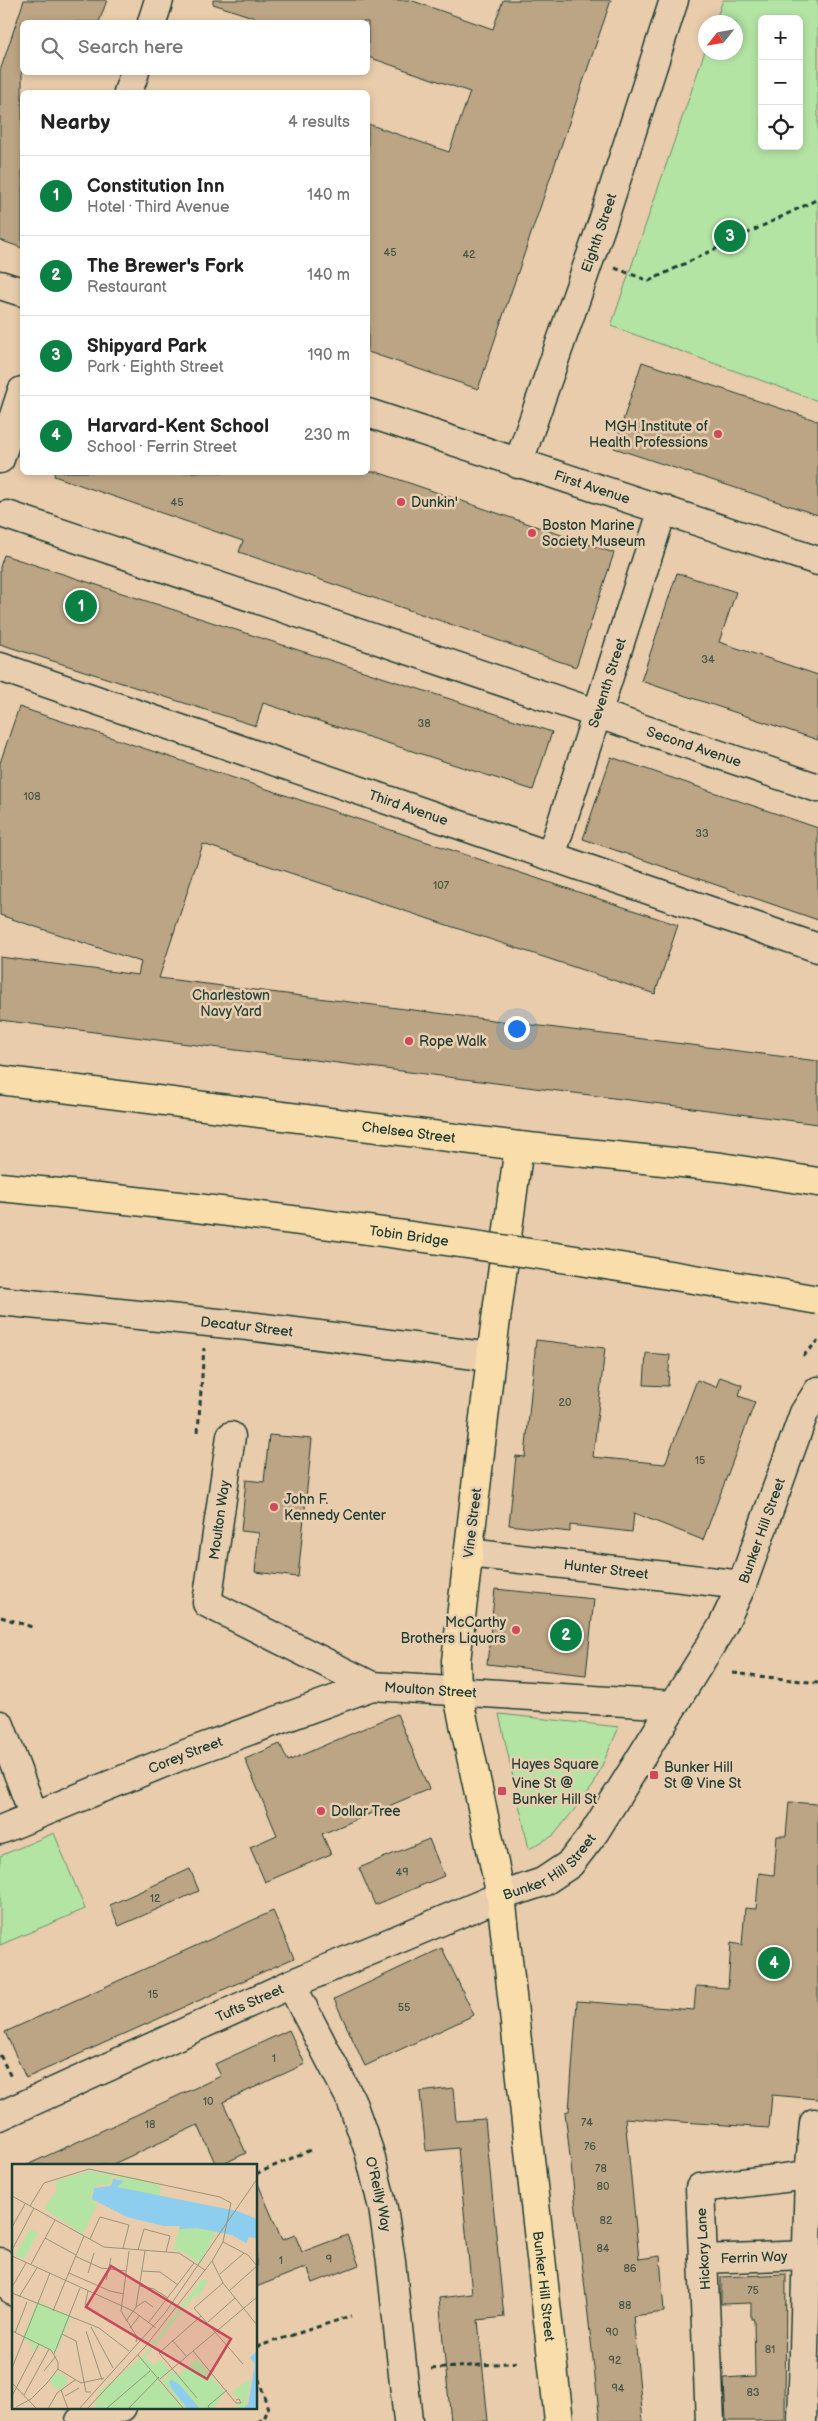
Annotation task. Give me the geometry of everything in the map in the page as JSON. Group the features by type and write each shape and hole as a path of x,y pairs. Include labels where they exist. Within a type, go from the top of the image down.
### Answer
{"main road":[{"name":"Chelsea Street","path":"0,1080 519,1146 721,1167 818,1182"},
{"name":"Vine Street","path":"501,1896 457,1691 456,1654 491,1357 519,1146"},
{"name":"Tobin Bridge","path":"0,1188 215,1211 428,1239 707,1281 818,1300"},
{"name":"Bunker Hill Street","path":"501,1896 559,2421"}],"street":[{"path":"153,20 159,0"},
{"name":"Eighth Street","path":"518,464 603,221 674,0"},
{"path":"129,90 133,75"},
{"path":"0,285 20,291"},
{"path":"0,459 20,396"},
{"name":"First Avenue","path":"370,414 518,464 663,509 818,561"},
{"name":"Seventh Street","path":"551,856 663,509"},
{"name":"Second Avenue","path":"8,514 572,703 818,788"},
{"name":"Third Avenue","path":"0,667 818,948"},
{"name":"Decatur Street","path":"0,1301 248,1326 491,1357"},
{"name":"Bunker Hill Street","path":"501,1896 543,1882 570,1864 594,1834 722,1628 742,1585 804,1413 818,1391"},
{"name":"Moulton Way","path":"207,1603 231,1436"},
{"name":"Hunter Street","path":"469,1553 742,1585"},
{"name":"Moulton Street","path":"207,1603 372,1686 673,1705"},
{"name":"Corey Street","path":"0,1830 188,1753 372,1686"},
{"path":"0,1725 34,1816"},
{"name":"Tufts Street","path":"0,2116 291,1984 501,1896"},
{"name":"O'Reilly Way","path":"291,1984 351,2100 368,2152 383,2208 408,2421"},
{"path":"802,2421 809,2175 814,2124"},
{"name":"Hickory Lane","path":"710,2421 700,2188 809,2175"},
{"name":"Ferrin Way","path":"703,2259 807,2255"},
{"path":"0,2262 12,2288"},
{"path":"67,2408 73,2421"},
{"path":"80,2421 119,2408"}],"path":[{"path":"614,267 649,280 818,199"},
{"path":"804,1356 818,1341"},
{"path":"198,1432 204,1347"},
{"path":"1,1618 32,1627"},
{"path":"733,1673 818,1683"},
{"path":"258,2173 310,2150"},
{"path":"258,2346 351,2316"},
{"path":"425,2370 520,2362"},
{"path":"258,2376 268,2409 267,2414 259,2421"}],"green space":[{"path":"723,0 818,0 818,401 611,326 702,60 743,60 743,15 718,15"},
{"name":"Hayes Square","path":"499,1714 619,1727 593,1786 554,1835 529,1849"},
{"path":"54,1833 85,1909 0,1945 0,1856"}],"building":[{"path":"24,0 107,0 100,20 20,20 20,75 22,75 22,90 20,90 20,247 0,240 0,71"},
{"path":"213,0 410,0 493,29 503,0 611,0 478,389 370,353 370,125 449,152 470,92 370,58 370,20 262,20 213,4"},
{"name":"MGH Institute of Health Professions","path":"642,362 818,421 818,515 614,448"},
{"path":"370,472 377,472 614,553 576,667 239,552 243,541 54,476 370,475"},
{"path":"4,555 552,732 533,790 263,703 256,726 0,644 0,567"},
{"path":"677,573 736,592 719,642 818,675 818,740 641,681"},
{"path":"19,707 678,925 655,994 203,844 159,978 818,1061 818,1124 0,1020 0,957 138,975 141,962 0,915 0,763"},
{"path":"611,757 818,828 818,920 583,839"},
{"path":"536,1340 605,1348 593,1457 665,1464 697,1380 716,1387 720,1377 742,1385 739,1396 755,1402 703,1540 634,1513 632,1532 570,1525 570,1532 509,1525 516,1456 525,1457"},
{"path":"646,1353 670,1355 668,1386 644,1385"},
{"name":"John F. Kennedy Center","path":"269,1435 312,1439 298,1577 255,1572 259,1533 241,1531 246,1480 264,1482"},
{"path":"495,1589 594,1599 586,1675 487,1664"},
{"name":"Dollar Tree","path":"397,1714 429,1789 322,1834 331,1854 265,1882 250,1847 277,1835 245,1759 280,1744 288,1761"},
{"path":"789,1802 818,1804 818,2099 772,2095 769,2128 625,2118 639,2259 660,2256 664,2312 633,2316 643,2421 600,2421 565,2112 569,2111 577,2001 694,2010 696,1986 728,1988 731,1943 742,1945 745,1908 756,1909 759,1873 774,1875 777,1836 786,1836"},
{"path":"429,1839 444,1876 375,1905 359,1868"},
{"path":"190,1869 199,1891 119,1926 110,1905"},
{"path":"273,1911 294,1958 26,2078 5,2032"},
{"path":"442,1948 474,2015 365,2066 334,1999"},
{"path":"289,2030 305,2064 223,2102 246,2153 223,2164 216,2164 198,2125 113,2164 29,2164 221,2076 215,2064"},
{"path":"453,2088 456,2121 485,2119 504,2317 478,2320 488,2421 451,2421 439,2298 472,2294 458,2148 426,2151 420,2092"},
{"path":"258,2184 282,2240 295,2235 302,2252 347,2235 359,2265 313,2283 307,2267 258,2286"},
{"path":"786,2274 785,2421 726,2421 724,2378 755,2376 754,2319 751,2319 751,2303 721,2304 721,2277"}],"place":[{"name":"Shipyard Park","path":"730,236"},
{"name":"MGH Institute of Health Professions","path":"718,434"},
{"name":"Dunkin'","path":"401,502"},
{"name":"Boston Marine Society Museum","path":"532,533"},
{"name":"Constitution Inn","path":"81,606"},
{"name":"Rope Walk","path":"409,1041"},
{"name":"John F. Kennedy Center","path":"274,1507"},
{"name":"McCarthy Brothers Liquors","path":"516,1630"},
{"name":"The Brewer's Fork","path":"566,1635"},
{"name":"Bunker Hill St @ Vine St","path":"654,1775"},
{"name":"Vine St @ Bunker Hill St","path":"502,1791"},
{"name":"Dollar Tree","path":"321,1811"},
{"name":"Harvard-Kent School","path":"774,1963"}],"park label":[{"name":"Charlestown Navy Yard","path":"231,1004"}]}
